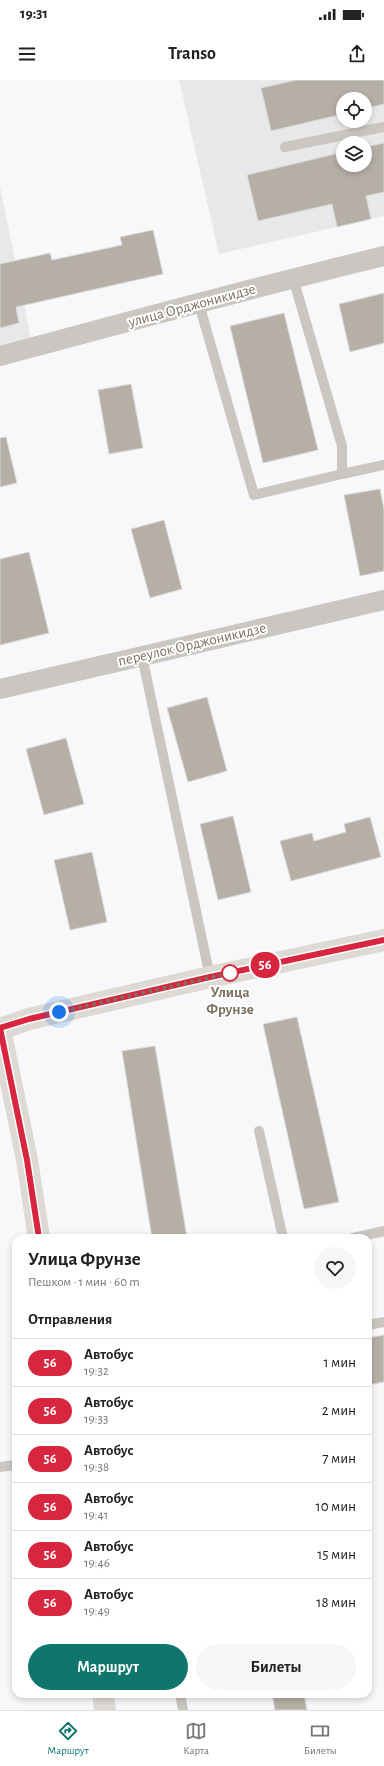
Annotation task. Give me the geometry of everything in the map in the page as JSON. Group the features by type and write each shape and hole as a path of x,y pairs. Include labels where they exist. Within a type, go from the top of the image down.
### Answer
{"main road":[{"path":"38,1234 27,1160 0,1029 29,1019 210,977 384,940"},
{"path":"104,1698 106,1710"}],"street":[{"name":"улица Орджоникидзе","path":"0,356 200,304 293,278 384,256"},
{"name":"переулок Орджоникидзе","path":"0,689 384,600"}],"lane":[{"path":"285,147 384,127"},
{"path":"293,278 342,446 342,474"},
{"path":"200,304 254,495 384,465"},
{"path":"142,656 210,977"},
{"path":"259,1131 282,1234"},
{"path":"371,1234 384,1231"},
{"path":"372,1324 384,1322"},
{"path":"0,1467 12,1466"},
{"path":"181,1698 183,1710"}],"shaded area":[{"path":"179,80 384,80 384,216 219,254"},
{"path":"0,186 31,339 0,349"}],"building":[{"path":"296,80 384,80 384,104 372,107 372,92 336,92 336,116 271,131 261,88"},
{"path":"384,143 384,192 366,196 371,219 337,227 332,204 258,221 247,175 336,154 336,172 372,172 372,146"},
{"path":"153,230 163,274 16,307 19,323 0,328 0,264 50,253 52,260 122,245 120,237"},
{"path":"384,293 384,343 350,352 339,304"},
{"path":"284,313 318,450 263,463 230,326"},
{"path":"131,384 143,448 109,454 98,390"},
{"path":"6,437 17,483 0,487 0,438"},
{"path":"380,489 384,509 384,571 360,576 344,495"},
{"path":"164,520 182,589 150,598 131,529"},
{"path":"29,552 49,633 0,645 0,559"},
{"path":"207,697 227,771 188,782 167,708"},
{"path":"66,738 84,804 44,815 26,749"},
{"path":"233,816 251,892 218,900 200,824"},
{"path":"370,817 381,857 291,881 280,841 312,833 314,841 346,832 344,824"},
{"path":"92,852 107,922 70,930 54,860"},
{"path":"297,1017 339,1202 304,1209 263,1024"},
{"path":"155,1046 186,1234 151,1234 122,1051"},
{"path":"384,1335 384,1382 372,1384 372,1337"},
{"path":"273,1698 305,1698 307,1710 275,1710"}],"bus line":[{"name":"56","path":"38,1234 27,1160 8,1060 0,1028 29,1019 210,977 384,940"}],"place":[{"name":"Улица Фрунзе","path":"230,973"}],"route":[{"path":"59,1012 230,973"}]}
